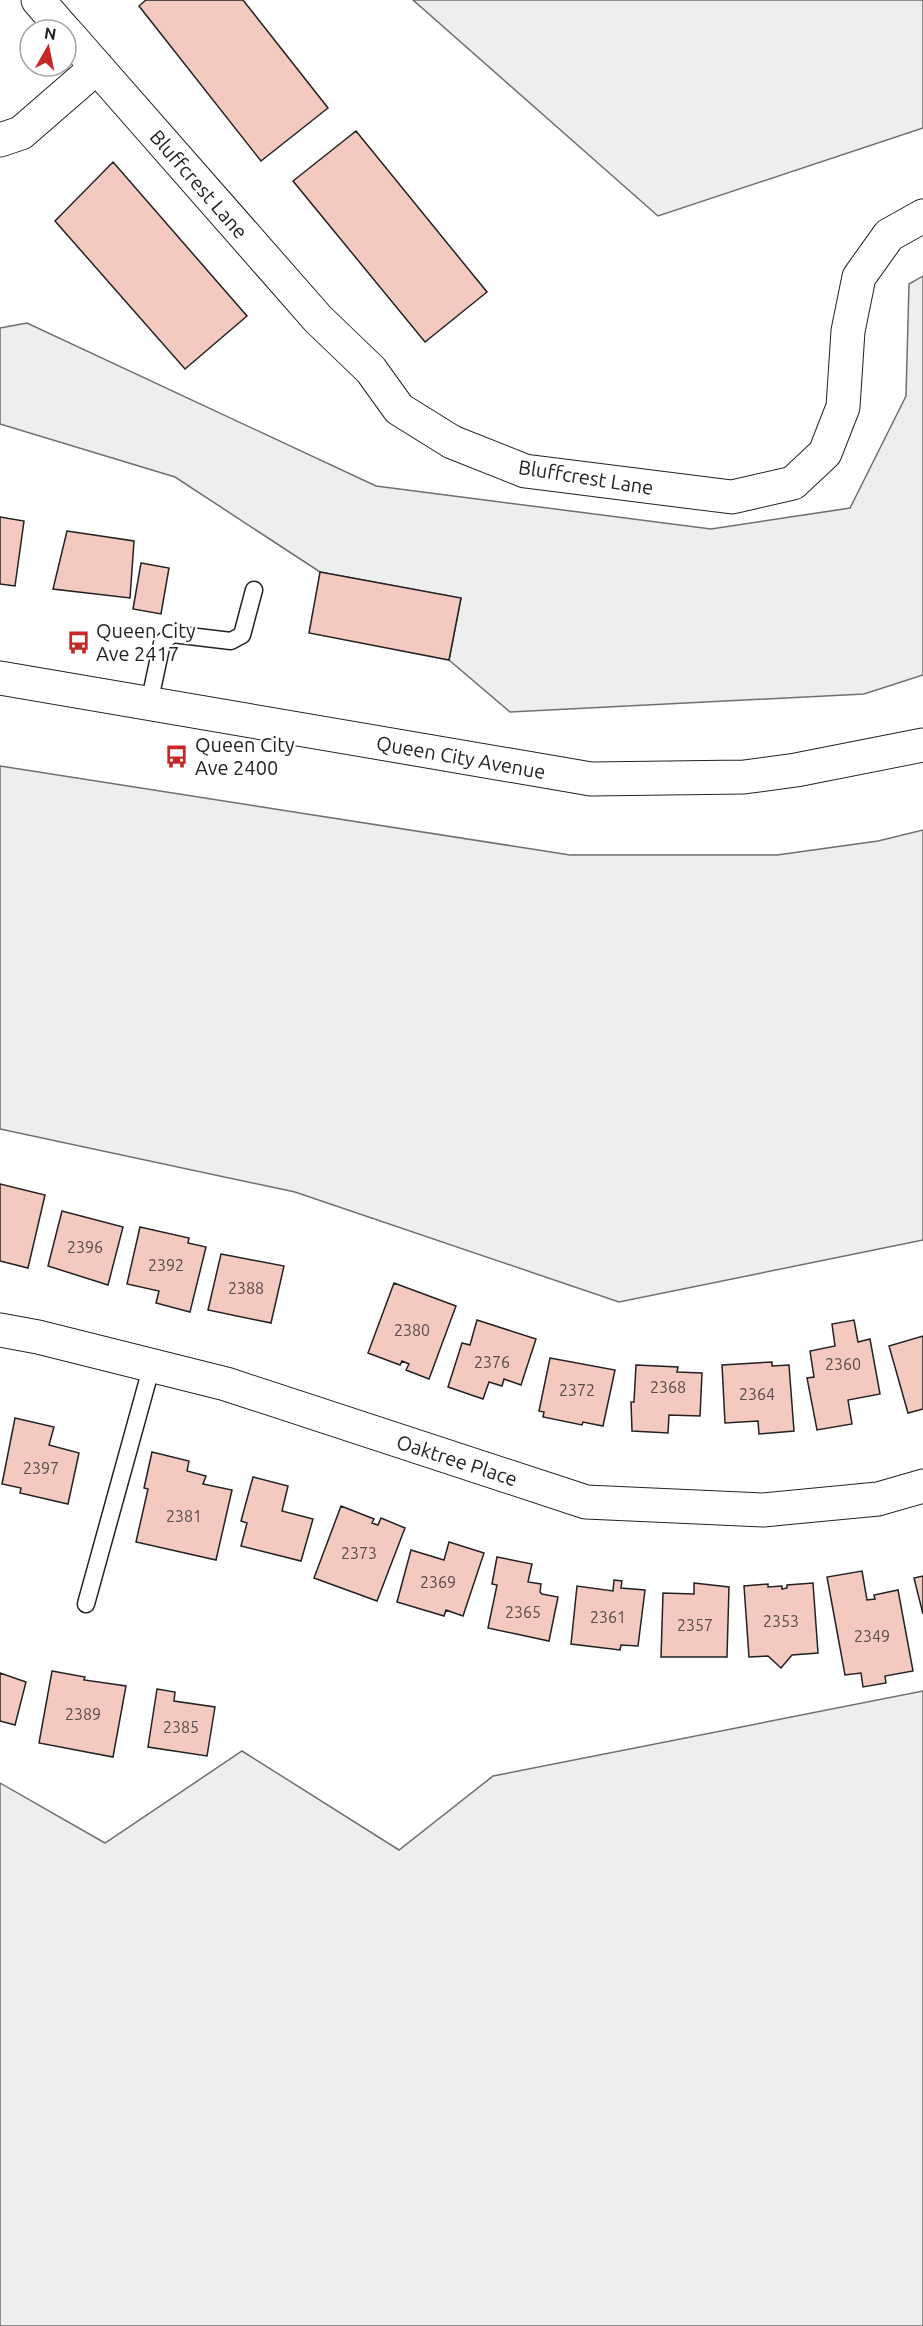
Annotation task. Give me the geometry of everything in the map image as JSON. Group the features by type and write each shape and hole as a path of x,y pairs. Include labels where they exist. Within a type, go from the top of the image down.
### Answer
{"street":[{"name":"Bluffcrest Lane","path":"38,0 54,18"},
{"name":"Bluffcrest Lane","path":"78,46 318,319 371,370 399,409 452,442 525,471 732,498 793,483 825,453 843,407 848,332 859,277 889,235 923,216"},
{"path":"0,140 21,134 97,68"},
{"name":"Queen City Avenue","path":"0,678 591,779 744,777 796,770 923,745"},
{"name":"Oaktree Place","path":"0,1330 38,1337 226,1384 586,1502 763,1510 878,1499 923,1486"}],"lane":[{"path":"149,704 162,643 172,634 231,641 242,635 254,590"},
{"path":"86,1604 152,1365"}],"shaded area":[{"path":"413,0 923,0 923,128 658,216"},
{"path":"923,276 923,675 864,694 510,712 449,660 461,598 320,572 175,477 0,424 0,328 27,323 376,486 711,529 850,508 906,396 909,284"},
{"path":"0,766 570,855 777,855 878,841 923,830 923,1240 619,1302 295,1192 0,1129"},
{"path":"923,1691 923,2326 0,2326 0,1783 105,1843 242,1751 399,1850 493,1776"}],"building":[{"path":"146,0 243,0 328,108 261,161 139,6"},
{"path":"356,131 487,292 425,342 293,181"},
{"path":"113,162 247,316 185,369 55,221"},
{"path":"0,517 24,521 15,586 0,584"},
{"path":"67,531 134,541 130,598 53,589"},
{"path":"141,563 169,568 161,614 133,609"},
{"path":"320,572 461,598 449,660 309,633"},
{"path":"0,1184 45,1195 28,1268 0,1261"},
{"path":"62,1211 123,1227 108,1285 48,1266"},
{"path":"140,1227 189,1238 188,1243 206,1247 190,1312 156,1303 159,1291 127,1284"},
{"path":"221,1254 284,1266 271,1323 208,1310"},
{"path":"394,1283 456,1306 429,1379 406,1370 409,1364 402,1361 400,1365 368,1353"},
{"path":"477,1320 536,1339 521,1385 504,1379 502,1386 489,1382 483,1399 448,1387 462,1343 470,1345"},
{"path":"854,1320 858,1342 870,1339 880,1394 848,1400 852,1424 817,1430 807,1378 814,1377 810,1351 835,1346 832,1324"},
{"path":"923,1336 923,1409 908,1413 889,1346"},
{"path":"550,1358 615,1370 603,1426 583,1422 582,1425 543,1417 544,1412 539,1411"},
{"path":"772,1362 772,1366 789,1365 794,1431 759,1434 758,1421 725,1423 722,1365"},
{"path":"636,1365 678,1367 677,1372 702,1373 700,1416 669,1415 668,1433 632,1431 631,1402 634,1402"},
{"path":"15,1418 54,1427 49,1445 79,1453 68,1504 20,1493 21,1488 2,1484"},
{"path":"152,1452 189,1461 187,1471 206,1476 203,1484 232,1490 216,1560 136,1542 148,1489 144,1488"},
{"path":"253,1477 288,1486 282,1511 313,1519 301,1561 241,1546 247,1523 241,1521"},
{"path":"341,1506 374,1519 372,1523 378,1525 381,1518 405,1528 377,1601 314,1578"},
{"path":"449,1542 484,1553 463,1616 446,1610 444,1616 397,1602 411,1550 444,1560"},
{"path":"497,1557 532,1564 528,1582 541,1584 542,1594 558,1597 549,1641 488,1628 497,1585 492,1584"},
{"path":"862,1571 867,1600 875,1599 874,1595 898,1590 913,1671 885,1676 886,1683 863,1687 861,1673 845,1675 827,1577"},
{"path":"923,1576 923,1614 914,1578"},
{"path":"614,1580 622,1581 621,1588 645,1590 638,1646 621,1645 620,1650 571,1644 577,1586 613,1591"},
{"path":"694,1583 729,1587 727,1657 661,1657 663,1593 694,1594"},
{"path":"813,1583 818,1653 792,1655 781,1668 768,1656 749,1657 744,1586 768,1584 768,1587 782,1586 782,1589 787,1588 787,1585"},
{"path":"52,1671 85,1677 84,1680 126,1686 113,1757 39,1743"},
{"path":"0,1673 26,1682 15,1725 0,1721"},
{"path":"157,1689 175,1692 174,1701 215,1707 207,1756 148,1747"}],"place":[{"name":"Queen City Ave 2417","path":"78,642"},
{"name":"Queen City Ave 2400","path":"177,756"}]}
